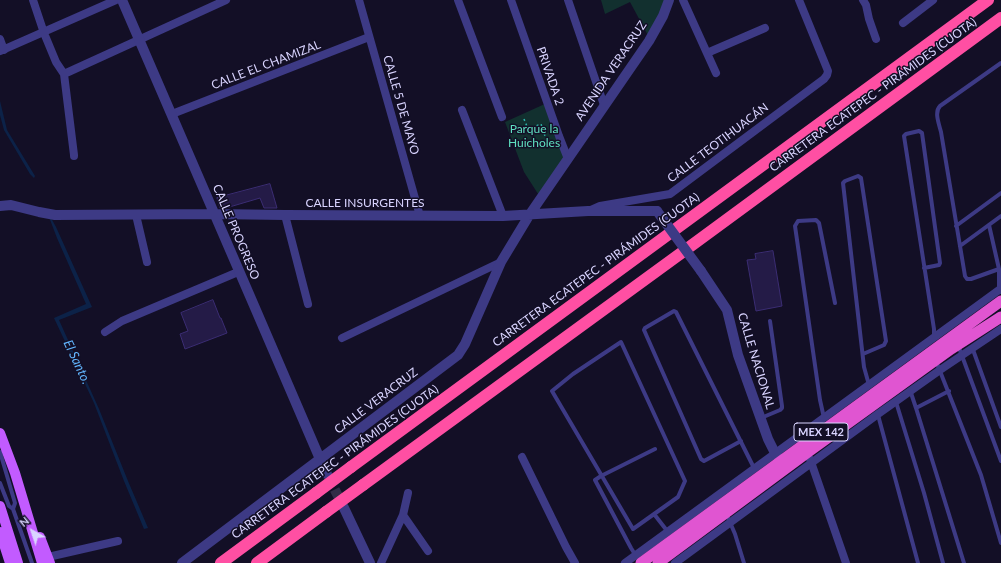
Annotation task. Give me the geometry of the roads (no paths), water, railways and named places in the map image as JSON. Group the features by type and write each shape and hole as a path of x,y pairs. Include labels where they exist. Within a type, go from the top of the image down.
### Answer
{"highway":[{"name":"CARRETERA ECATEPEC - PIRÁMIDES (CUOTA)","path":"221,563 988,0"},
{"name":"CARRETERA ECATEPEC - PIRÁMIDES (CUOTA)","path":"257,563 1001,18"},
{"name":"MEX 142","path":"660,562 728,518 807,448 1001,301"},
{"name":"MEX 142","path":"639,560 670,535 778,457 807,448 826,423 873,399 909,386 938,365 958,344 971,343 1001,317"}],"main road":[{"path":"0,433 15,474 25,492 47,561"},
{"path":"0,506 18,563"},
{"path":"0,532 10,563"}],"street":[{"path":"33,0 56,62 64,74 74,156"},
{"path":"0,39 2,51 116,0"},
{"name":"CALLE PROGRESO","path":"122,0 215,214 238,272 320,459 328,474"},
{"path":"64,74 226,0"},
{"name":"CALLE 5 DE MAYO","path":"360,0 369,37 420,216"},
{"path":"458,0 502,117"},
{"name":"PRIVADA 2","path":"511,0 568,159"},
{"path":"568,0 604,105"},
{"name":"AVENIDA VERACRUZ","path":"530,214 649,41 664,16 668,0"},
{"path":"683,0 716,73"},
{"name":"CALLE TEOTIHUACÁN","path":"588,211 600,206 670,194 828,75 828,70 798,0"},
{"path":"863,0 866,5 876,39"},
{"path":"903,23 933,0"},
{"path":"707,53 765,28"},
{"name":"CALLE EL CHAMIZAL","path":"172,114 369,37"},
{"path":"462,110 503,216"},
{"name":"CALLE INSURGENTES","path":"0,206 11,204 55,215 215,214 503,216 588,211 657,211 701,271"},
{"path":"136,214 147,262"},
{"name":"CALLE VERACRUZ","path":"182,563 458,355 465,344 501,262 530,214"},
{"path":"285,215 308,304"},
{"path":"342,338 501,262"},
{"name":"CALLE NACIONAL","path":"701,271 727,310 738,355 768,439 778,457"},
{"path":"105,332 122,321 238,272"},
{"path":"675,563 728,518 812,463 934,336 1000,290"},
{"path":"938,365 962,355 971,343 1001,329"},
{"path":"873,399 896,402 909,386"},
{"path":"670,535 754,468 778,457 826,423"},
{"path":"807,448 846,563"},
{"path":"522,457 566,548 575,563"},
{"path":"381,563 403,515 408,493"},
{"path":"344,508 370,563"},
{"path":"403,515 428,551"},
{"path":"47,561 118,541"},
{"path":"625,563 639,560"}],"lane":[{"path":"999,269 967,279 956,226 937,109 1001,63"},
{"path":"924,268 939,265 940,263 922,133 919,131 906,134 904,136 934,336"},
{"path":"863,354 884,345 886,341 861,178 858,176 845,180 843,183 864,367 918,563"},
{"path":"956,226 1001,193"},
{"path":"960,246 1001,216"},
{"path":"826,423 820,400 794,226 798,221 816,220 819,223 835,303"},
{"path":"990,225 999,269 1000,290"},
{"path":"741,441 704,461 701,459 644,330 645,328 674,311 676,312 741,441 754,468"},
{"path":"761,418 782,408 770,321"},
{"path":"621,342 685,480 678,497 634,529 602,476 552,391 573,374 621,342"},
{"path":"971,343 1001,428"},
{"path":"958,344 1001,461"},
{"path":"938,365 981,475 1001,544"},
{"path":"909,386 964,563"},
{"path":"916,408 948,391"},
{"path":"896,402 924,493 943,563"},
{"path":"639,560 595,481 596,479 655,449"},
{"path":"0,452 15,503 13,509"},
{"path":"0,483 9,506 13,509 32,563"},
{"path":"654,514 670,535"},
{"path":"728,518 744,563"}],"water":[{"path":"0,101 7,130 35,176 34,178 30,174 4,130 0,115"},
{"name":"El Santo.","path":"49,217 56,227 92,307 59,320 99,409 148,528 144,529 94,403 54,318 86,304"}],"tunnel":[{"path":"328,476 344,508"}],"park label":[{"name":"Parque la Huicholes","path":"534,136"}]}
